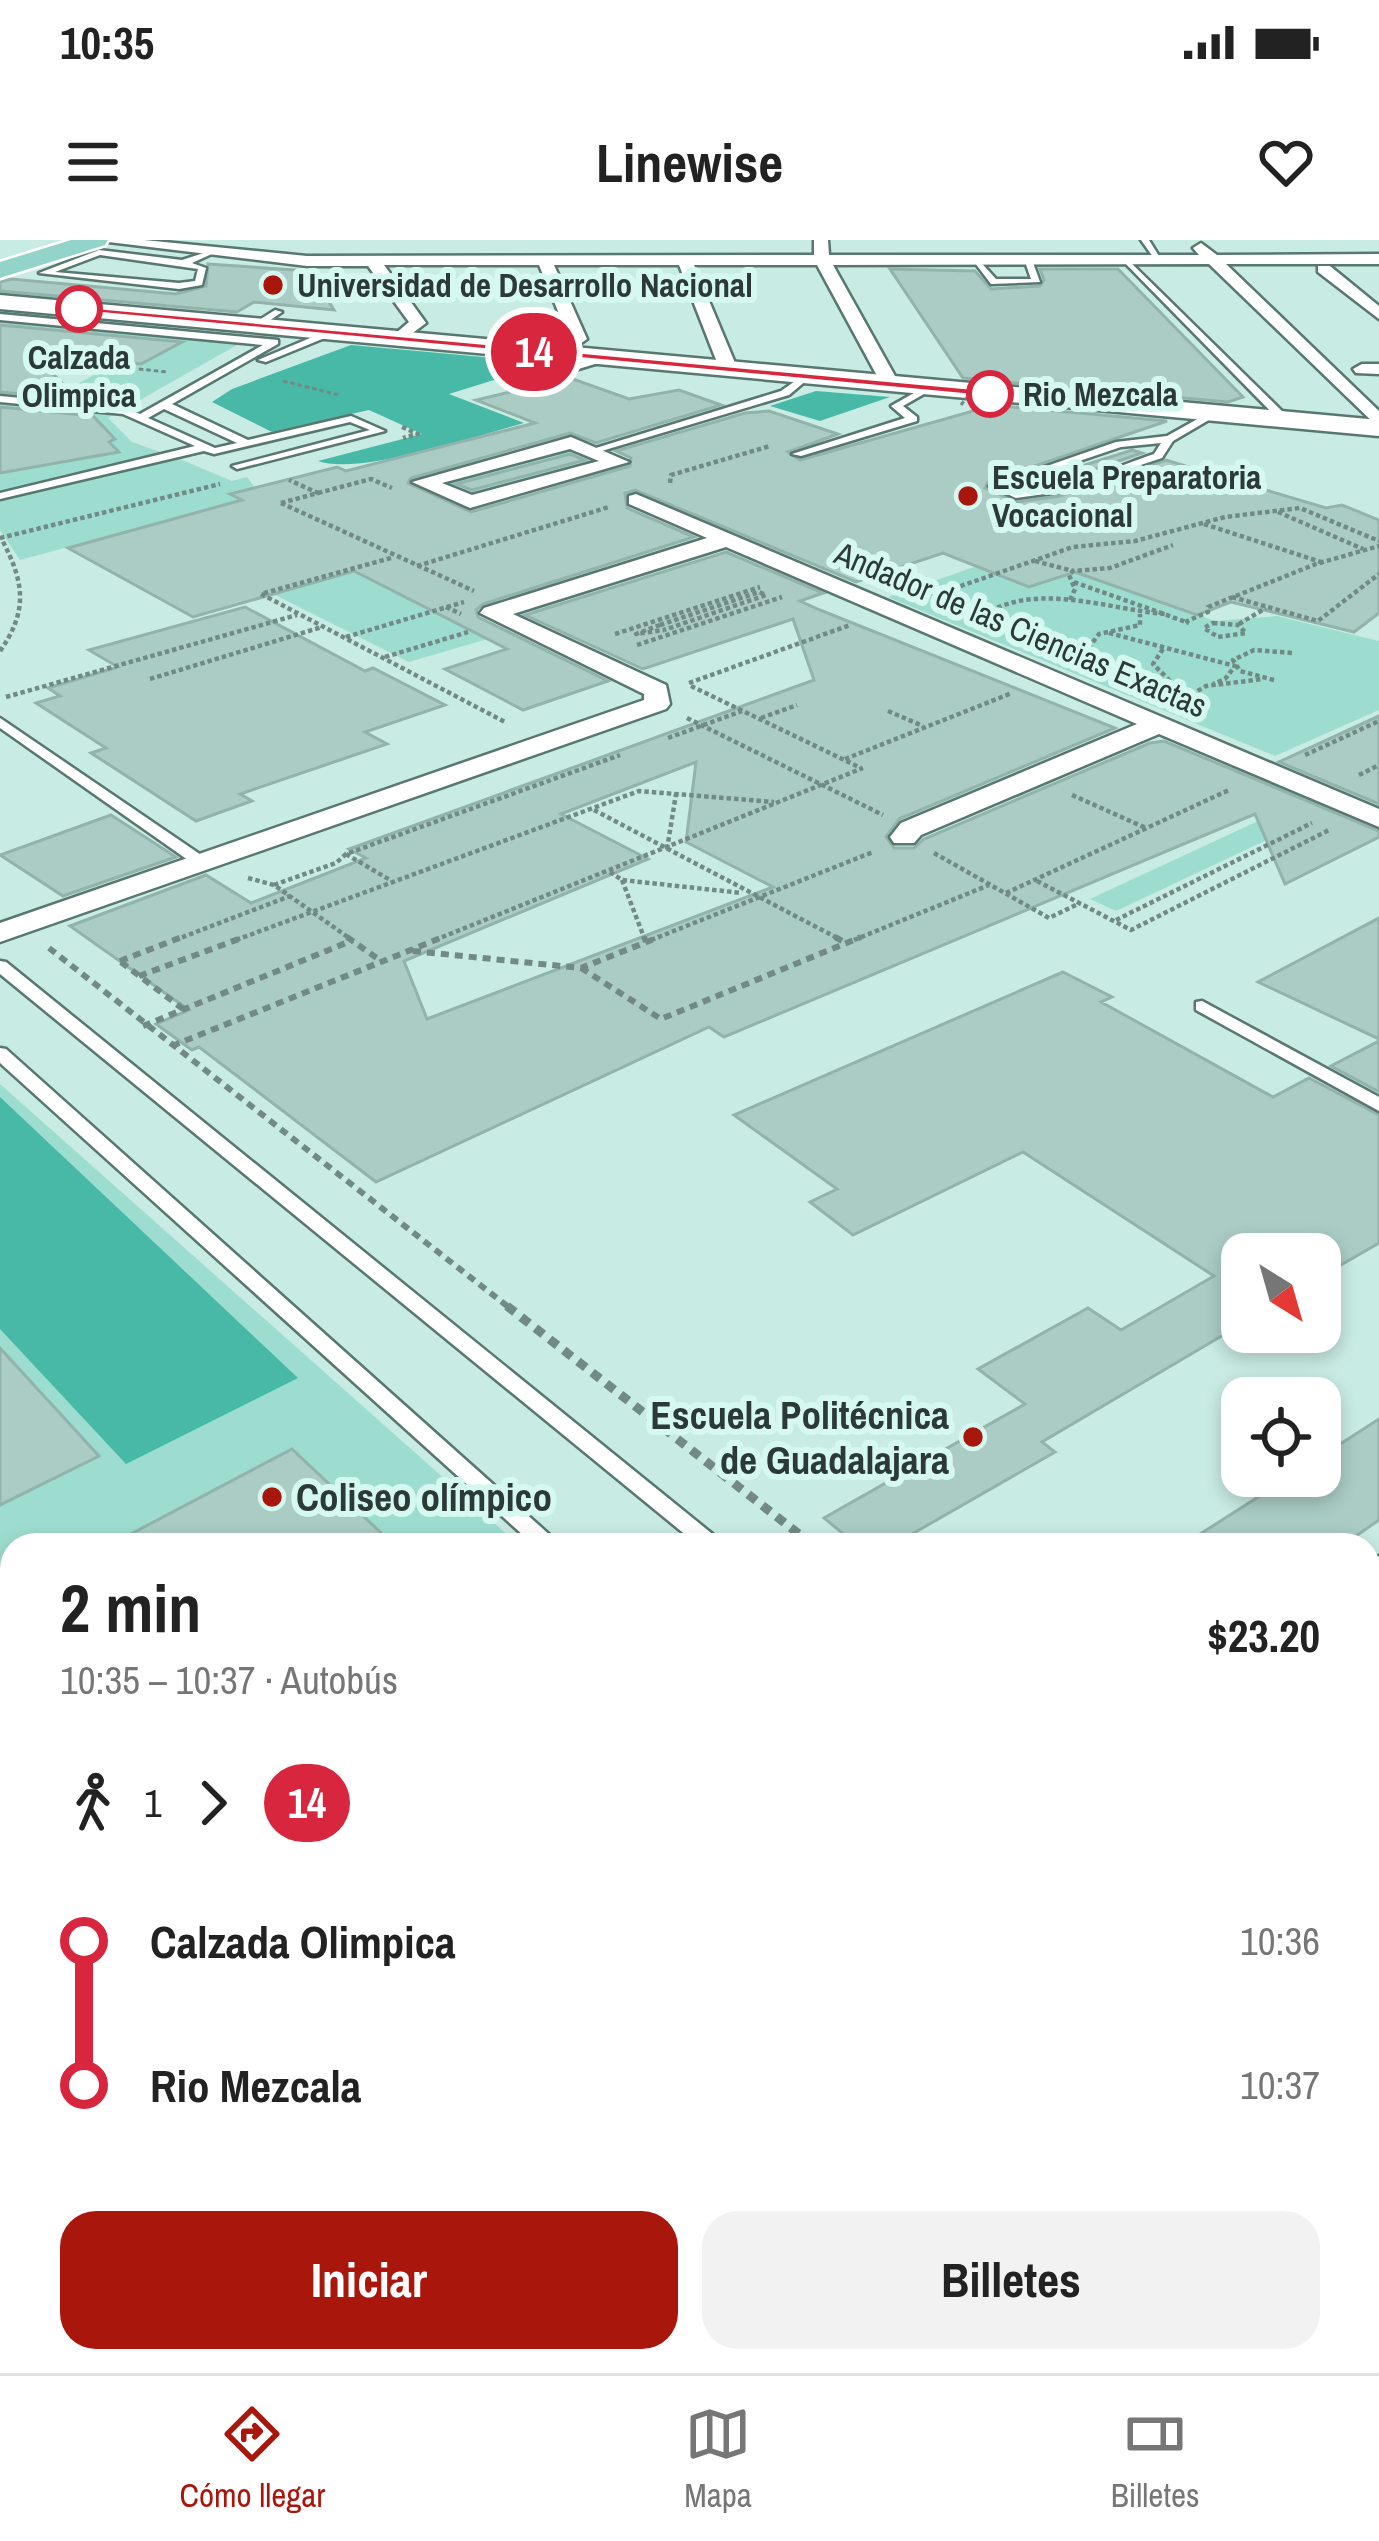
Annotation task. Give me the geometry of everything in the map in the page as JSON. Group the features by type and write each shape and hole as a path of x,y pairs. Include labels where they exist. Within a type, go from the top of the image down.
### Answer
{"main road":[{"path":"8,264 62,240"},
{"path":"8,264 98,240"},
{"path":"0,302 1286,421 1379,425"}],"street":[{"path":"98,240 276,260 352,258"},
{"path":"181,240 371,259 684,259 821,249 976,259 1319,264 1379,259"},
{"path":"1193,240 1379,425"},
{"path":"1291,240 1379,314"},
{"path":"821,249 892,385"},
{"path":"371,259 418,323 398,339"},
{"path":"515,259 524,278"},
{"path":"544,259 578,339 547,354"},
{"path":"684,259 729,370"},
{"path":"571,443 591,451 619,462 470,502 422,482 571,443"},
{"name":"Andador de las Ciencias Exactas","path":"636,500 1364,812"},
{"path":"10,930 657,704 657,690 492,613 728,539"},
{"path":"907,833 1158,725"}],"lane":[{"path":"1145,240 1159,259"},
{"path":"103,252 183,263 202,268 199,283 179,286 43,273 103,252"},
{"path":"183,263 210,253"},
{"path":"1123,259 1286,421"},
{"path":"8,264 57,267"},
{"path":"0,317 276,328"},
{"path":"218,378 276,328"},
{"path":"144,416 218,378 328,333"},
{"path":"591,451 784,393 805,377"},
{"path":"797,454 913,419 896,406 928,388"},
{"path":"0,399 144,416 210,449"},
{"path":"165,405 246,443"},
{"path":"1168,439 1158,456 1055,490 1016,495 995,486 1120,444 1168,439 1214,414"},
{"path":"0,496 351,419 380,431 237,466"},
{"path":"0,722 201,862"},
{"path":"0,966 699,1533"},
{"path":"1202,1006 1379,1105"},
{"path":"0,1053 536,1533"}],"path":[{"path":"109,366 172,372"},
{"path":"283,381 344,396"},
{"path":"961,405 978,383"},
{"path":"288,479 319,493 281,503 512,606"},
{"path":"0,651 22,622 24,589 0,538 233,481"},
{"path":"686,684 1072,547 1135,541 1300,508 1379,544"},
{"path":"1276,512 1364,550"},
{"path":"1202,524 1322,562"},
{"path":"1135,541 1161,550"},
{"path":"1190,621 1232,596 1379,544"},
{"path":"1035,561 1073,571 1110,568 1173,545"},
{"path":"394,557 261,594 522,731"},
{"path":"1069,601 1075,589 1069,575 1073,571"},
{"path":"1232,596 1318,621 1379,574"},
{"path":"659,626 818,577"},
{"path":"630,647 818,577"},
{"path":"1072,581 1180,615 1188,612"},
{"path":"1087,586 1208,624 1238,625 1266,608"},
{"path":"611,635 659,626 766,595 760,592 659,626"},
{"path":"957,635 978,628 977,620 990,607 1029,600 1165,614"},
{"path":"345,638 446,607"},
{"path":"0,699 299,614"},
{"path":"1099,634 1140,625 1140,614"},
{"path":"1208,624 1204,631 1223,638"},
{"path":"1238,625 1246,631 1241,636"},
{"path":"659,626 675,632"},
{"path":"150,679 324,627"},
{"path":"384,657 487,627"},
{"path":"1109,633 1163,649 1196,650 1263,679"},
{"path":"1196,650 1241,636 1293,652"},
{"path":"209,640 236,653"},
{"path":"1163,649 1153,664 1184,695 1225,679 1235,666"},
{"path":"1235,666 1233,660 1244,652 1280,650"},
{"path":"845,760 1052,677"},
{"path":"1213,684 1274,680"},
{"path":"657,704 824,784 1049,918 1080,903"},
{"path":"759,719 797,705"},
{"path":"657,742 742,711"},
{"path":"888,711 925,727"},
{"path":"1301,757 1379,721"},
{"path":"243,875 257,884 274,885 336,863 346,854 635,749"},
{"path":"171,1046 863,768"},
{"path":"1006,893 1268,772"},
{"path":"1030,777 1147,829"},
{"path":"346,854 396,884 639,791 780,802"},
{"path":"667,849 676,794"},
{"path":"593,809 847,944"},
{"path":"1037,880 1131,930 1364,812"},
{"path":"1114,921 1364,812"},
{"path":"581,968 907,833"},
{"path":"609,871 622,880 754,897"},
{"path":"139,976 391,880"},
{"path":"622,880 646,942"},
{"path":"408,951 581,968 661,1019 991,884"},
{"path":"274,885 382,962"},
{"path":"183,1009 120,961 290,896"},
{"path":"10,930 171,1046 799,1533"},
{"path":"143,1026 352,940"}],"green space":[{"path":"0,313 253,336 108,418 132,442 163,453 0,492 0,378 74,386 117,362 141,364 162,352 0,334"},
{"path":"351,345 549,363 449,394 524,423 361,463 318,461 422,434 369,410 272,432 212,402 232,389"},
{"path":"816,391 890,397 820,421 770,406"},
{"path":"552,441 619,468 459,510 395,481"},
{"path":"175,457 232,481 247,477 255,488 232,494 242,500 20,560 0,530 0,498"},
{"path":"1083,529 1101,581 1215,621 1277,616 1379,641 1379,710 1275,756 888,597"},
{"path":"387,562 494,637 409,662 275,595"},
{"path":"1301,801 1328,811 1116,911 1090,899"},
{"path":"0,1084 505,1533 0,1533"},
{"path":"0,1097 298,1378 126,1464 0,1329"}],"building":[{"path":"208,264 310,271 334,310 254,302 237,312 0,291 0,282 11,279 176,294 206,286"},
{"path":"890,269 975,271 991,289 1040,286 1044,280 1040,269 1118,269 1243,397 1228,402 963,378"},
{"path":"0,325 182,342 141,364 34,354 77,399 0,392"},
{"path":"570,378 629,399 679,390 721,405 596,443 570,433 411,478 408,483 471,512 630,466 631,458 616,451 745,413 769,411 838,434 788,452 800,460 984,408 981,404 1167,421 988,482 985,488 1017,502 1060,496 1166,460 1326,508 1342,505 1379,520 1379,613 1354,632 1231,602 1197,615 1075,572 1029,587 943,553 856,582 635,490 625,493 627,508 694,537 476,610 478,617 608,681 523,710 445,669 507,649 354,571 193,617 68,548 242,500 230,494 337,467 346,471 535,423 476,400"},
{"path":"0,407 93,416 115,439 109,442 119,452 0,473"},
{"path":"1132,450 1142,453 1057,482 1022,485"},
{"path":"570,454 585,460 472,490 456,484"},
{"path":"726,552 823,593 800,601 1115,728 899,819 886,837 894,848 914,848 924,839 1164,741 1379,831 1379,837 1285,884 1255,814 724,1037 709,1027 376,1182 199,1047 192,1050 156,1024 189,1010 70,926 206,875 251,903 366,858 349,849 814,680 793,619 643,669 525,615","holes":["696,762 686,842 773,887 427,1019 404,961 648,859 561,814"]},
{"path":"245,607 365,671 373,668 445,705 365,732 387,744 240,794 252,801 196,821 91,753 106,748 36,703 60,696 48,688 118,667 89,650"},
{"path":"1379,716 1379,804 1279,762"},
{"path":"111,815 176,857 63,896 0,855"},
{"path":"1379,918 1379,1039 1258,982"},
{"path":"1063,972 1112,997 1101,1002 1273,1097 1309,1078 1379,1115 1379,1243 1341,1265 1341,1233 1221,1233 1221,1336 1042,1442 1055,1452 914,1533 842,1533 824,1518 1025,1404 978,1369 1088,1308 1121,1330 1214,1276 1023,1152 853,1235 810,1202 837,1189 734,1115"},
{"path":"1379,1041 1379,1092 1331,1066"},
{"path":"0,1348 99,1456 0,1505"},
{"path":"1379,1419 1379,1520 1360,1533 1202,1533 1258,1497 1341,1497 1341,1443"},
{"name":"Coliseo olímpico","path":"292,1449 381,1533 133,1533"}],"bus line":[{"name":"14","path":"79,309 990,394"}],"place":[{"name":"Universidad de Desarrollo Nacional","path":"273,285"},
{"name":"Calzada Olimpica","path":"79,309"},
{"name":"Rio Mezcala","path":"990,394"},
{"name":"Escuela Preparatoria Vocacional","path":"968,496"},
{"name":"Escuela Politécnica de Guadalajara","path":"973,1437"},
{"name":"Coliseo olímpico","path":"272,1497"}]}
